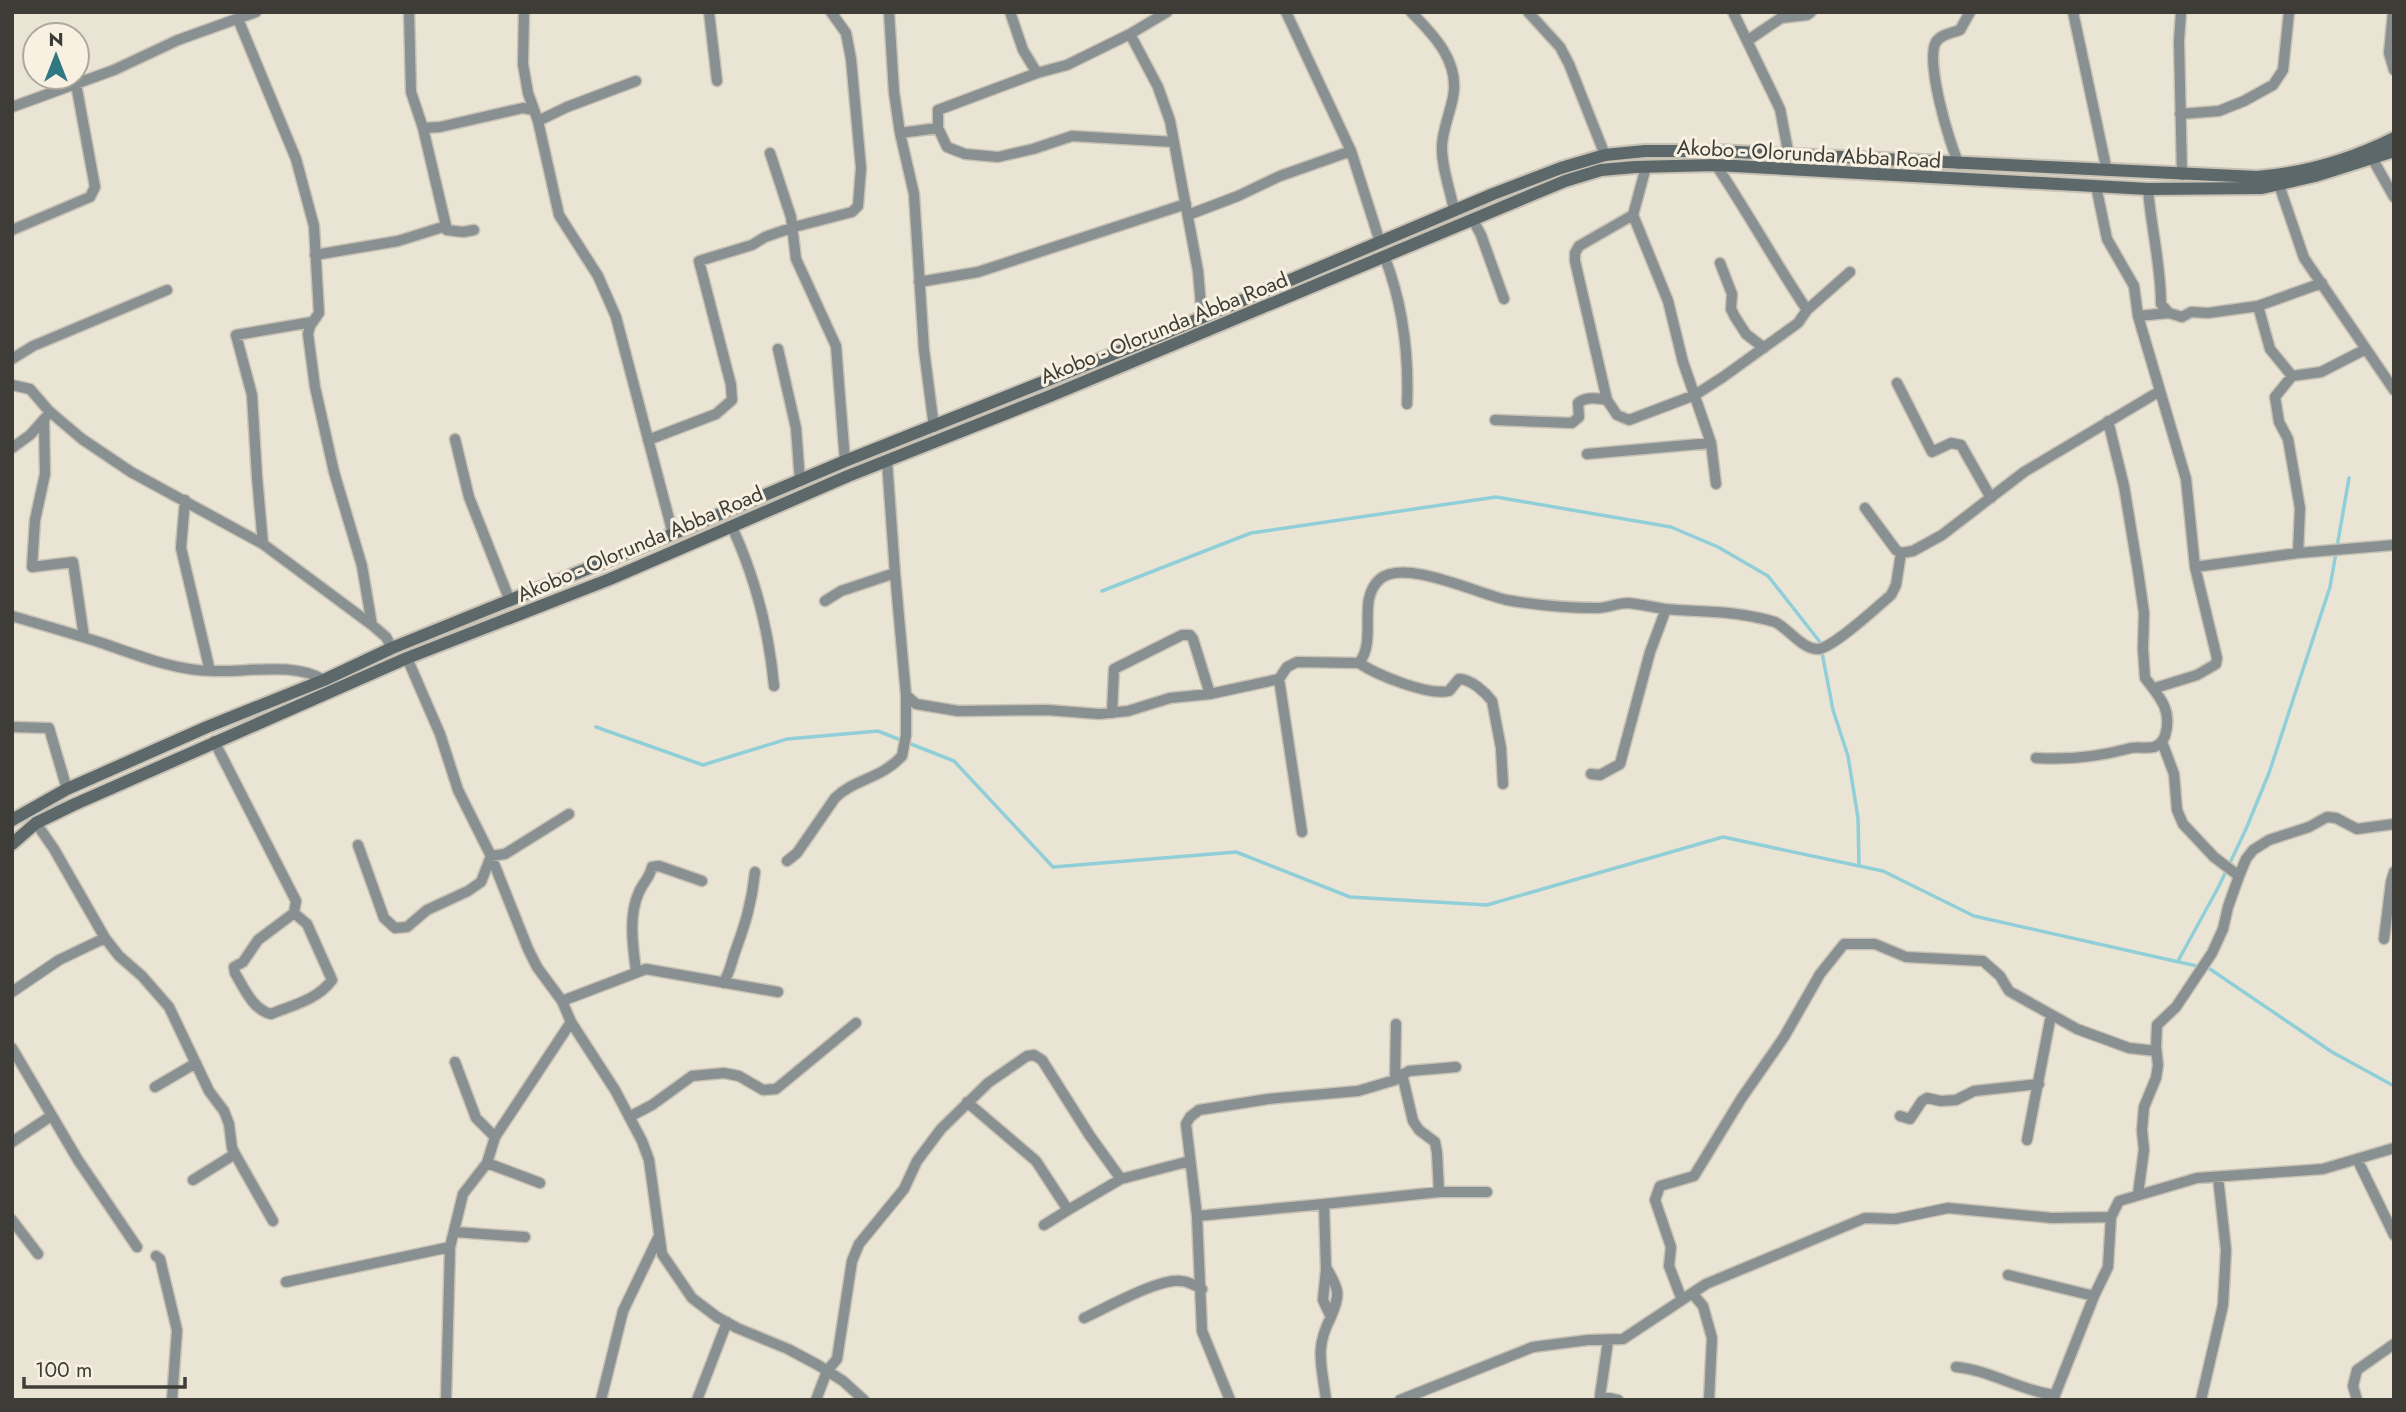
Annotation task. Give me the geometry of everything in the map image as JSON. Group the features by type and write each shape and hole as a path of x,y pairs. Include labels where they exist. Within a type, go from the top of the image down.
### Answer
{"main road":[{"name":"Akobo - Olorunda Abba Road","path":"12,820 67,789 207,727 324,680 391,648 1202,317 1493,194 1561,168 1605,155 1645,151 1717,151 2257,177 2279,175 2364,152 2394,138"},
{"name":"Akobo - Olorunda Abba Road","path":"12,844 36,823 214,741 407,658 610,579 887,461 1050,397 1565,181 1601,170 1716,165 2148,189 2262,188 2315,176 2394,150"},
{"path":"1493,194 1499,210"},
{"path":"603,562 610,579"}],"street":[{"path":"91,78 178,40 256,12"},
{"path":"409,12 411,92 423,128 447,230 474,230"},
{"path":"524,12 523,64 559,215 598,276 616,317 673,534"},
{"path":"709,12 717,81"},
{"path":"648,440 716,414 732,400 731,385 699,261 752,245 765,237 794,227 852,212 858,206 861,195 860,155 851,59 846,33 831,12"},
{"path":"889,12 894,92 900,134 914,194 924,350 934,427"},
{"path":"1010,12 1023,50 1037,73"},
{"path":"1167,12 1130,34 1067,65 1037,73 938,110 938,128 947,147 965,154 998,157 1072,136 1174,142"},
{"path":"1286,12 1351,151 1380,242"},
{"path":"1411,12 1436,36 1445,51 1453,78 1453,97 1442,142 1442,158 1454,210"},
{"path":"1528,12 1560,47 1589,111 1605,155"},
{"path":"1733,12 1780,109 1789,156"},
{"path":"1747,41 1781,18 1807,15 1811,12"},
{"path":"1959,164 1952,150 1937,89 1933,53 1935,43 1940,37 1960,30 1970,12"},
{"path":"2073,12 2107,171"},
{"path":"2180,12 2182,175"},
{"path":"2180,114 2219,111 2273,85 2283,70 2289,12"},
{"path":"2393,12 2389,53 2394,69"},
{"path":"238,19 296,159 314,226 319,313 308,334 315,387 334,472 362,565 372,625"},
{"path":"1130,34 1158,88 1170,121 1198,271 1202,317"},
{"path":"538,121 636,81"},
{"path":"12,107 55,91"},
{"path":"12,230 90,197 96,187 78,91"},
{"path":"423,128 440,127 523,108 534,110"},
{"path":"900,134 938,128"},
{"path":"1188,215 1280,176 1351,151"},
{"path":"770,153 794,227 796,259 836,346 845,461"},
{"path":"2372,158 2394,197"},
{"path":"1716,165 1808,310"},
{"path":"1646,167 1633,215 1668,301 1683,362 1711,443 1716,484"},
{"path":"2279,185 2304,258 2364,350 2394,390"},
{"path":"2096,186 2107,239 2133,286 2138,316 2186,480 2195,567 2217,658 2216,664 2197,675 2155,688"},
{"path":"2148,189 2150,225 2161,281 2161,304 2169,313"},
{"path":"919,282 978,272 1186,204"},
{"path":"1633,215 1579,246 1575,253 1582,298 1607,400 1617,415 1629,420 1695,395 1798,323 1808,310 1850,272"},
{"path":"1474,220 1482,235 1504,299"},
{"path":"315,255 398,241 446,226"},
{"path":"1385,257 1401,313 1407,352 1407,404"},
{"path":"1720,263 1732,294 1731,309 1735,317 1746,334 1764,348"},
{"path":"2138,316 2169,313 2182,317 2191,312 2208,313 2258,306 2322,283"},
{"path":"12,359 33,346 167,290"},
{"path":"2258,306 2270,348 2292,376"},
{"path":"263,544 253,394 236,335 312,322"},
{"path":"778,349 796,428 800,481"},
{"path":"2298,553 2300,508 2288,439 2279,422 2275,397 2292,376 2321,372 2364,350"},
{"path":"14,383 30,389 49,411 82,439 131,472 263,544 372,625 386,637 391,648"},
{"path":"1897,383 1932,452 1951,443 1961,445 1991,498"},
{"path":"1865,508 1896,550 1901,553 1913,551 1942,536 2024,472 2160,391"},
{"path":"1495,420 1572,423 1579,417 1577,407 1582,400 1607,400"},
{"path":"12,449 44,421 49,411"},
{"path":"44,421 45,474 35,520 32,567 73,562 85,638"},
{"path":"2108,421 2124,486 2138,571 2144,613 2145,678 2155,688 2164,704 2168,719 2162,742 2174,774 2177,810 2183,824 2214,857 2239,876"},
{"path":"455,439 469,497 510,601"},
{"path":"1587,454 1711,443"},
{"path":"787,860 797,853 843,790 876,777 902,756 906,734 906,695 887,461"},
{"path":"185,500 181,548 210,671"},
{"path":"732,527 746,558 771,647 774,686"},
{"path":"2195,567 2298,553 2394,545"},
{"path":"1359,663 1366,653 1370,593 1379,580 1390,573 1404,572 1439,579 1489,595 1531,603 1601,608 1630,603 1666,609 1730,612 1775,622 1808,647 1821,648 1891,595 1896,585 1901,553"},
{"path":"825,601 841,591 895,573"},
{"path":"1591,774 1601,775 1620,764 1650,652 1666,609"},
{"path":"12,616 142,657 210,671 293,670 312,673 324,680"},
{"path":"1112,713 1114,669 1182,635 1190,635 1193,639 1210,694"},
{"path":"407,658 440,734 458,790 491,856 537,967 562,1001 571,1022 615,1090 642,1141 649,1160 662,1254 692,1297 727,1322 788,1349 827,1371 864,1400"},
{"path":"1302,832 1279,679 1287,667 1297,662 1359,663 1395,680 1438,692 1449,691 1459,679 1468,680 1492,701 1501,748 1503,784"},
{"path":"906,695 916,704 958,711 1047,710 1112,713 1170,698 1210,694 1279,679"},
{"path":"12,727 49,728 67,789"},
{"path":"214,741 296,901 294,913 258,940 243,962 234,967 234,973 258,1009 264,1013 271,1014 314,997 324,991 332,980 307,925 294,913"},
{"path":"2036,758 2060,760 2132,747 2154,747 2162,742"},
{"path":"491,856 505,855 569,814"},
{"path":"2138,1194 2144,1150 2144,1107 2156,1077 2157,1025 2176,1007 2213,953 2246,859 2253,850 2269,840 2309,827 2327,817 2332,816 2357,829 2394,824"},
{"path":"36,823 105,938 164,1000 209,1091 224,1111 235,1154 273,1221"},
{"path":"358,845 384,918 395,928 407,927 427,910 481,882 491,856"},
{"path":"636,971 632,938 634,915 638,893 652,867 659,866 702,881"},
{"path":"723,983 729,975 746,924 752,902 755,872"},
{"path":"2385,939 2390,882 2394,872"},
{"path":"12,992 59,960 105,938"},
{"path":"1682,1300 1670,1266 1671,1247 1655,1200 1660,1186 1694,1176 1741,1099 1784,1037 1820,974 1843,944 1875,944 1906,957 1983,961 2000,975 2009,991 2051,1016 2077,1029 2129,1048 2156,1051"},
{"path":"562,1001 636,971 658,970 778,992"},
{"path":"2027,1140 2051,1016"},
{"path":"446,1400 450,1247 463,1194 486,1163 495,1137 571,1022"},
{"path":"629,1117 652,1105 692,1076 724,1073 739,1076 763,1090 776,1089 856,1023"},
{"path":"1396,1024 1399,1077 1413,1121 1419,1130 1435,1142 1438,1192"},
{"path":"12,1048 51,1116 137,1247"},
{"path":"816,1400 827,1371 837,1359 852,1261 859,1244 904,1189 927,1144 988,1083 1027,1056 1034,1055 1042,1060 1121,1179"},
{"path":"455,1062 476,1118 495,1137"},
{"path":"155,1087 196,1063"},
{"path":"1230,1400 1202,1331 1197,1216 1186,1124 1190,1117 1199,1110 1268,1099 1358,1091 1378,1087 1409,1071 1456,1067"},
{"path":"1900,1116 1910,1119 1927,1098 1956,1100 1974,1091 2039,1084"},
{"path":"967,1102 1035,1161 1068,1210"},
{"path":"12,1142 51,1116"},
{"path":"1956,1367 1971,1368 1977,1373 1990,1374 2055,1395 2108,1267 2111,1217 2119,1200 2197,1178 2323,1169 2394,1148"},
{"path":"193,1180 235,1154"},
{"path":"2357,1159 2394,1235"},
{"path":"1044,1225 1121,1179 1190,1161"},
{"path":"486,1163 540,1183"},
{"path":"2201,1400 2223,1305 2226,1250 2218,1177"},
{"path":"1197,1216 1438,1192 1487,1192"},
{"path":"1324,1204 1324,1300 1331,1317 1319,1346 1326,1400"},
{"path":"1400,1400 1533,1347 1588,1340 1623,1339 1692,1293 1723,1277 1865,1218 1895,1219 1948,1209 2052,1218 2111,1217"},
{"path":"12,1220 38,1254"},
{"path":"455,1232 525,1237"},
{"path":"601,1400 623,1311 658,1238"},
{"path":"286,1282 450,1247"},
{"path":"156,1256 177,1329 172,1400"},
{"path":"2008,1275 2094,1296"},
{"path":"1084,1318 1149,1288 1170,1282 1181,1280 1202,1289"},
{"path":"1692,1293 1703,1306 1712,1338 1709,1400"},
{"path":"697,1400 727,1322"},
{"path":"1608,1341 1601,1396 1618,1400"},
{"path":"2357,1400 2353,1385 2357,1370 2394,1344"}],"waterway":[{"path":"2178,961 2219,886 2269,773 2330,587 2349,478"},
{"path":"1102,591 1251,533 1496,497 1671,527 1718,547 1768,576 1820,642 1833,710 1848,756 1858,818 1859,866"},
{"path":"596,727 703,765 787,739 878,731 954,761 1053,867 1236,852 1350,897 1487,905 1723,837 1883,871 1974,916 2210,969 2332,1052 2394,1086"}]}
